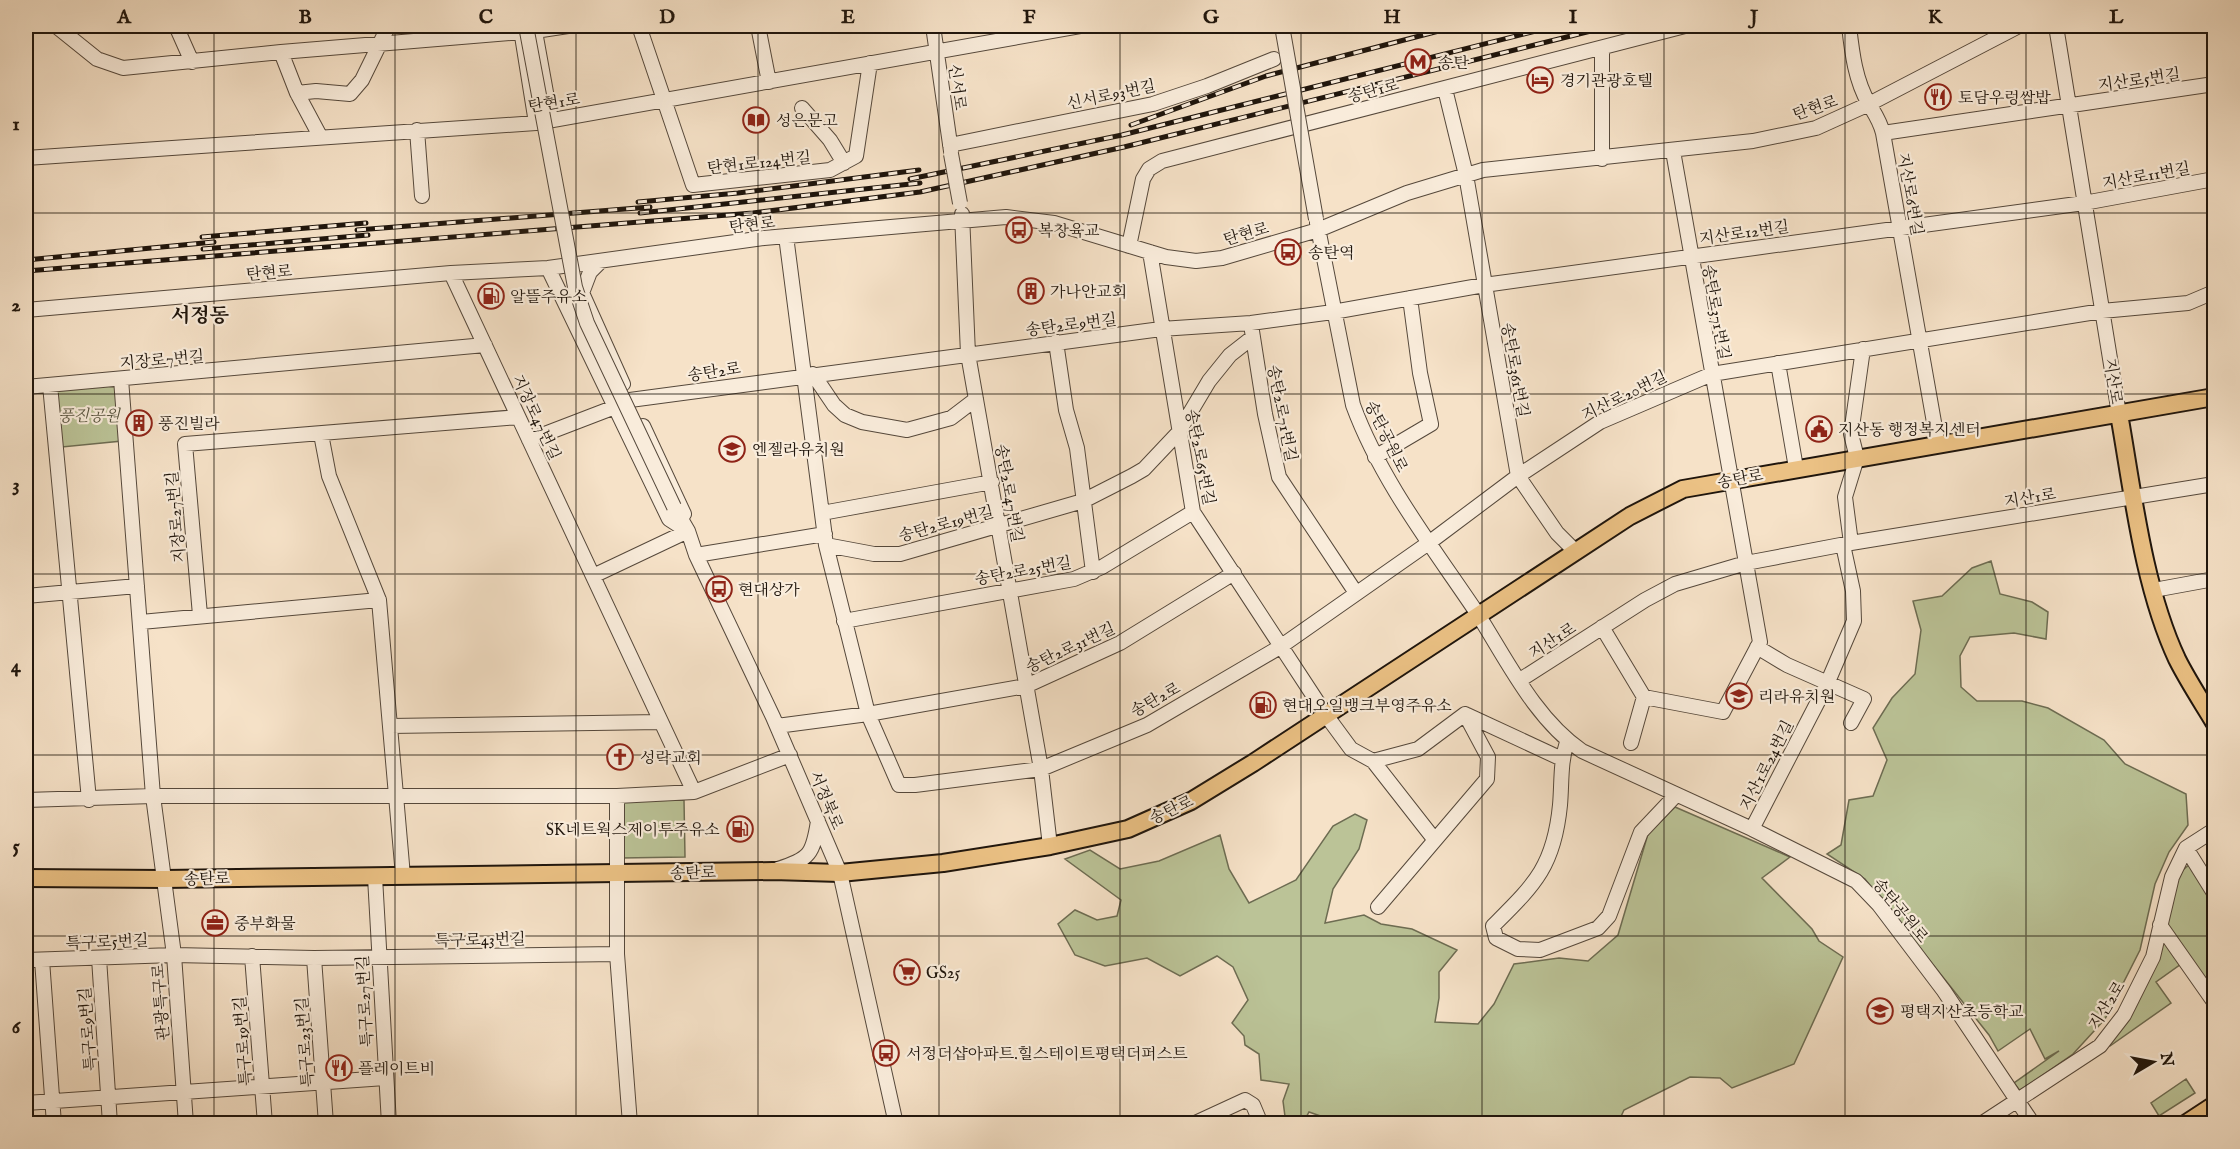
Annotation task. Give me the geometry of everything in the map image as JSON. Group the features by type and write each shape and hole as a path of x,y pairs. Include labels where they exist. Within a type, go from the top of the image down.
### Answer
{"main road":[{"name":"송탄로","path":"26,878 164,879 773,871 840,873 943,863 1050,846 1128,829 1191,801 1630,516 1683,489 1730,479 2214,397"},
{"name":"지산로","path":"2119,414 2133,497 2154,590 2176,657 2214,722"},
{"path":"2185,1124 2214,1105"}],"street":[{"path":"56,26 97,59 123,68 527,28 568,26"},
{"path":"176,26 192,62"},
{"path":"297,93 316,90 350,94 362,80 392,26"},
{"path":"639,26 665,101"},
{"path":"758,26 769,82"},
{"name":"신서로","path":"933,26 964,221"},
{"name":"탄현1로","path":"26,158 320,136 536,123 1080,26"},
{"name":"송탄공원로","path":"1282,26 1333,312 1353,405 1376,458 1539,710 1567,742 1604,763 1752,829 1856,881 1879,905 1944,991 2018,1098 2033,1124"},
{"name":"송탄1로","path":"1129,246 1143,179 1149,170 1162,161 1685,26"},
{"path":"1849,26 1852,60 1869,104 1877,113 1883,133"},
{"name":"탄현로","path":"26,310 451,273 548,268 786,236 1006,217 1054,224 1150,252 1196,261 1222,258 1407,193 1466,176 1521,164 1602,159 1673,151 1753,141 1816,128 1869,104 2019,26"},
{"name":"지산로","path":"2056,26 2119,414"},
{"path":"527,28 551,120"},
{"path":"527,28 536,123"},
{"name":"서정북로","path":"527,28 574,287 587,323 674,507 688,531 696,555 777,726 840,873 896,1124"},
{"path":"1602,48 1602,159"},
{"path":"281,52 297,93 320,136"},
{"name":"신서로93번길","path":"951,149 1153,104 1207,86 1274,59"},
{"path":"844,164 856,156 870,63"},
{"name":"지산로5번길","path":"2068,106 2214,84"},
{"path":"1445,88 1466,176"},
{"name":"탄현1로124번길","path":"665,101 693,186 830,170 844,164 830,140 802,108"},
{"name":"지산로6번길","path":"1938,445 1883,133 2068,106"},
{"path":"417,130 422,196"},
{"name":"송탄로371번길","path":"1673,151 1730,479"},
{"name":"송탄로361번길","path":"1466,176 1518,476 1557,533 1576,552"},
{"name":"지산로11번길","path":"2084,203 2214,179"},
{"name":"지산로12번길","path":"1333,312 1484,285 1900,226 2084,203"},
{"name":"송탄2로47번길","path":"964,221 968,354 1041,770"},
{"name":"송탄2로","path":"786,236 808,374 826,539 843,621 868,714 898,785 1041,770 1147,725 1280,647 1430,542"},
{"name":"송탄2로65번길","path":"1150,252 1178,433 1193,512 1280,647"},
{"path":"582,293 590,272 601,261"},
{"path":"577,264 582,293 630,400 682,506 688,531"},
{"path":"548,268 669,519 688,531"},
{"name":"지장로47번길","path":"451,273 694,792"},
{"name":"지산로20번길","path":"1430,542 1518,476 1600,422 1712,374 2102,311 2188,303 2214,292"},
{"path":"1376,458 1431,424 1420,373 1410,298"},
{"name":"송탄2로9번길","path":"808,374 1161,329 1251,323 1333,312"},
{"name":"송탄2로71번길","path":"1251,323 1265,414 1279,477 1356,593"},
{"name":"송탄2로19번길","path":"826,539 874,554 900,554 1083,501 1144,469 1178,433 1209,381 1230,355 1253,337"},
{"path":"1056,342 1066,410 1077,448 1093,572"},
{"name":"지장로7번길","path":"26,387 484,345"},
{"path":"1847,544 1845,497 1857,458 1851,434 1863,349"},
{"path":"1778,363 1796,468"},
{"path":"808,374 844,415 862,422 908,429 951,418 976,399"},
{"name":"송탄2로","path":"630,400 808,374"},
{"name":"관광특구로","path":"121,379 153,796 174,955 186,1124"},
{"path":"50,385 89,800"},
{"path":"529,440 615,407"},
{"name":"지장로27번길","path":"200,615 185,444 518,417"},
{"path":"321,434 329,476 379,600 404,876"},
{"path":"1631,743 1644,697 1723,712 1758,644 1730,479"},
{"path":"822,513 992,483"},
{"name":"지산1로","path":"1520,680 1602,627 1675,584 1746,563 1847,544 2214,484"},
{"name":"송탄2로25번길","path":"843,621 1074,579 1093,572 1193,512"},
{"path":"593,576 688,531"},
{"path":"696,555 826,539"},
{"name":"지산1로24번길","path":"1752,829 1827,684 1854,621 1847,544"},
{"name":"송탄2로31번길","path":"868,714 1026,686 1120,643 1234,573"},
{"path":"2154,590 2214,579"},
{"path":"26,596 137,586"},
{"path":"141,622 379,600"},
{"name":"지산1로","path":"1602,627 1644,697"},
{"path":"1758,644 1786,665 1864,699 1851,723"},
{"path":"1280,647 1351,749 1373,761 1434,839"},
{"path":"777,726 868,714"},
{"path":"1373,761 1418,749 1465,714"},
{"path":"1465,714 1562,759"},
{"path":"1378,907 1487,778 1488,757 1465,714"},
{"path":"390,726 661,722"},
{"path":"1567,742 1562,759 1557,832 1546,865 1534,886 1493,926 1496,938 1518,949 1540,950 1598,928 1609,916 1641,832 1676,795"},
{"path":"26,800 89,800 153,796 617,796 694,792 790,755"},
{"path":"1041,770 1050,846"},
{"path":"617,796 617,954 630,1124"},
{"path":"773,871 803,861 814,846 818,821"},
{"path":"2214,830 2186,848 2214,893"},
{"name":"지산2로","path":"1981,1124 2100,1046 2124,1015 2153,957 2172,877 2186,848"},
{"name":"특구로27번길","path":"375,877 389,1124"},
{"path":"2160,925 2214,1002"},
{"name":"특구로43번길","path":"174,955 314,958 617,954"},
{"name":"특구로5번길","path":"26,960 174,955"},
{"name":"특구로19번길","path":"252,956 265,1124"},
{"name":"특구로9번길","path":"99,958 110,1124"},
{"name":"특구로23번길","path":"314,958 326,1124"},
{"path":"42,960 54,1124"},
{"path":"26,1103 385,1078"},
{"path":"1193,1124 1245,1100 1253,1105 1261,1124"}],"green space":[{"name":"풍진공원","path":"117,384 122,441 62,447 56,389"},
{"path":"1991,561 2000,594 2032,602 2048,612 2046,639 2014,633 1970,637 1960,656 1961,687 1977,701 2022,701 2048,708 2104,740 2125,764 2186,794 2188,825 2169,852 2155,884 2140,950 2105,1019 2073,1054 2020,1091 2014,1083 2059,1051 2045,1059 2030,1029 1998,1051 1989,1035 1865,879 1827,854 1841,845 1849,800 1873,796 1887,760 1873,728 1892,698 1915,674 1921,630 1913,601 1942,596 1972,568"},
{"path":"684,800 685,857 621,858 622,801"},
{"path":"1675,807 1790,857 1762,878 1812,929 1819,941 1843,957 1794,1064 1732,1088 1720,1078 1690,1077 1624,1110 1618,1123 1434,1124 1434,1116 1395,1116 1382,1123 1343,1124 1309,1112 1303,1123 1286,1124 1283,1101 1289,1084 1261,1080 1259,1054 1245,1045 1244,1036 1232,1023 1248,1000 1233,967 1217,956 1180,976 1147,958 1105,966 1075,955 1058,924 1075,910 1097,920 1117,916 1121,900 1065,859 1090,850 1120,869 1159,861 1220,835 1229,869 1249,903 1296,880 1333,826 1355,814 1367,820 1359,849 1333,889 1325,923 1364,915 1381,924 1412,929 1457,950 1439,972 1439,998 1435,1022 1478,1024 1494,1004 1514,964 1559,958 1588,961 1618,935 1648,834"},
{"path":"2190,864 2214,898 2214,997 2163,921 2177,875"},
{"path":"2158,934 2181,964 2156,982 2171,1003 2110,1046 2107,1045"},
{"path":"2186,1079 2195,1093 2159,1116 2151,1103"}],"railway":[{"path":"1131,125 1266,76 1458,26"},
{"path":"910,179 1122,135 1556,26"},
{"path":"26,271 753,213 920,192 1124,147 1611,26"},
{"path":"638,202 738,193 919,170"},
{"path":"640,213 920,183"},
{"path":"357,230 650,207"},
{"path":"202,237 366,223"},
{"path":"203,249 368,235"},
{"path":"26,260 214,242"}],"place":[{"name":"송탄","path":"1418,62"},
{"name":"경기관광호텔","path":"1540,80"},
{"name":"토담우렁쌈밥","path":"1938,97"},
{"name":"성은문고","path":"756,120"},
{"name":"복창육교","path":"1019,230"},
{"name":"송탄역","path":"1288,252"},
{"name":"가나안교회","path":"1031,291"},
{"name":"알뜰주유소","path":"491,296"},
{"name":"풍진빌라","path":"139,423"},
{"name":"지산동 행정복지센터","path":"1819,429"},
{"name":"엔젤라유치원","path":"732,449"},
{"name":"현대상가","path":"719,589"},
{"name":"리라유치원","path":"1739,696"},
{"name":"현대오일뱅크부영주유소","path":"1263,705"},
{"name":"성락교회","path":"620,757"},
{"name":"SK네트웍스제이투주유소","path":"740,829"},
{"name":"중부화물","path":"215,923"},
{"name":"GS25","path":"907,972"},
{"name":"평택지산초등학교","path":"1880,1011"},
{"name":"서정더샵아파트.힐스테이트평택더퍼스트","path":"886,1053"},
{"name":"플레이트비","path":"339,1068"}],"district":[{"name":"서정동","path":"200,315"}]}
